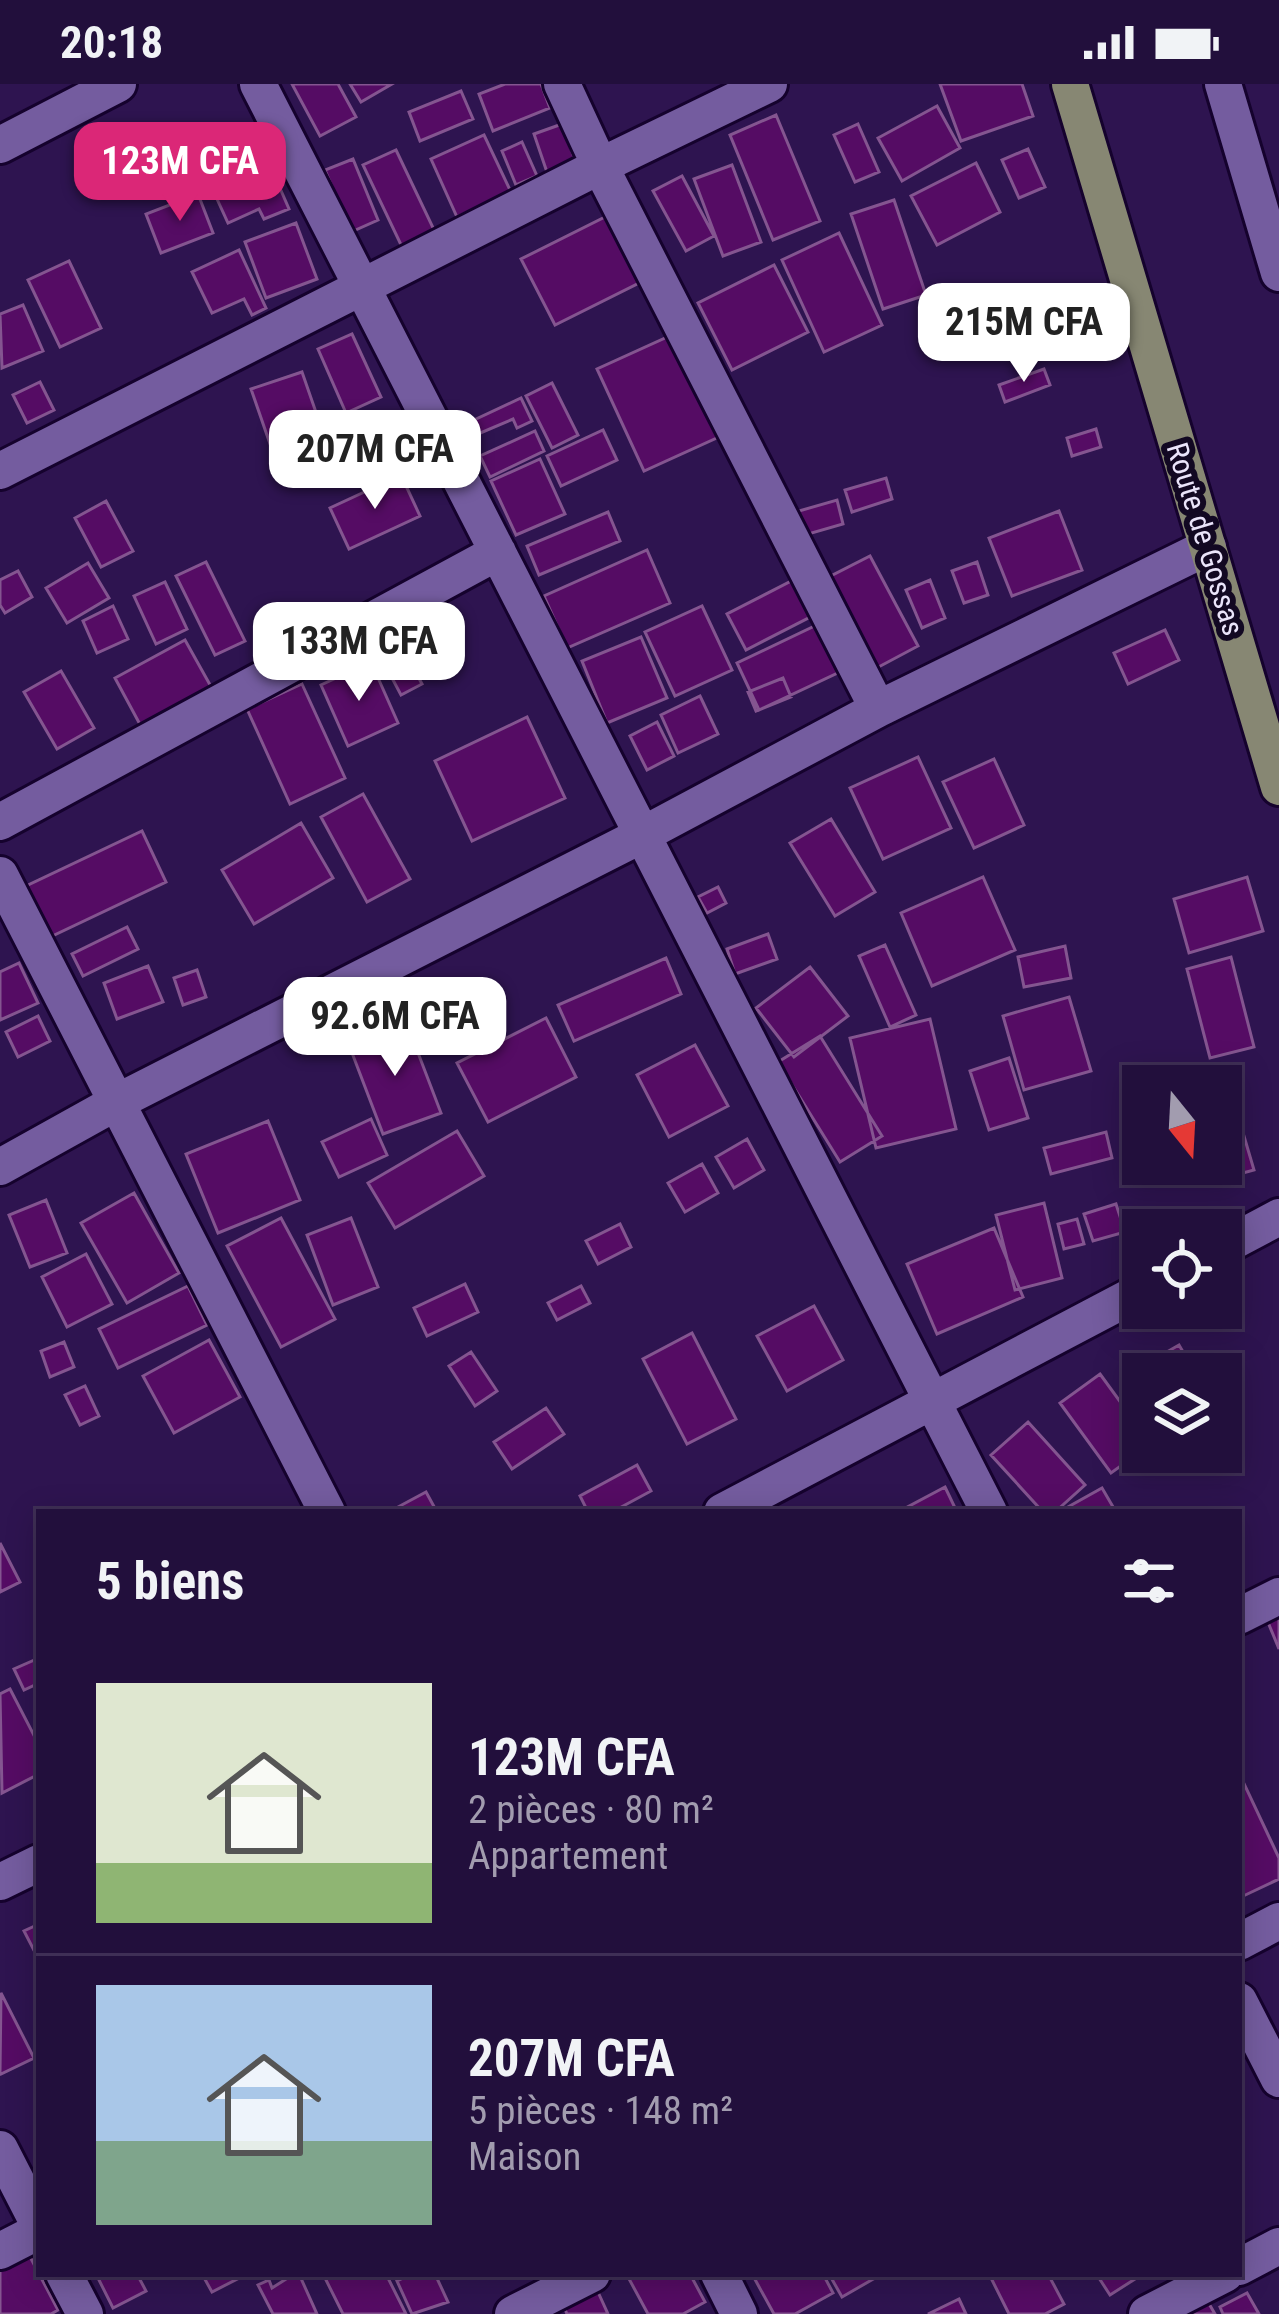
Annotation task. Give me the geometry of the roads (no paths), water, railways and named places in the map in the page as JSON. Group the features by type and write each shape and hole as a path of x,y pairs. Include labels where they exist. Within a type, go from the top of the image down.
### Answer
{"main road":[{"name":"Route de Gossas","path":"1070,84 1279,788"}],"street":[{"path":"0,145 118,84"},
{"path":"257,84 987,1509"},
{"path":"562,84 878,709"},
{"path":"0,471 769,84"},
{"path":"1223,84 1279,273"},
{"path":"0,1167 878,709 1208,547"},
{"path":"0,822 498,552"},
{"path":"0,875 326,1509"},
{"path":"1242,1237 1279,1217"},
{"path":"728,1509 1122,1301"},
{"path":"1242,1614 1279,1595"},
{"path":"0,1882 36,1864"},
{"path":"1242,1940 1279,1921"},
{"path":"1242,2007 1279,2079"},
{"path":"0,2149 36,2222"},
{"path":"0,2251 36,2230"},
{"path":"1242,2265 1279,2246"},
{"path":"66,2277 85,2314"},
{"path":"513,2314 586,2277"},
{"path":"720,2277 739,2314"},
{"path":"1147,2314 1219,2277"}]}
